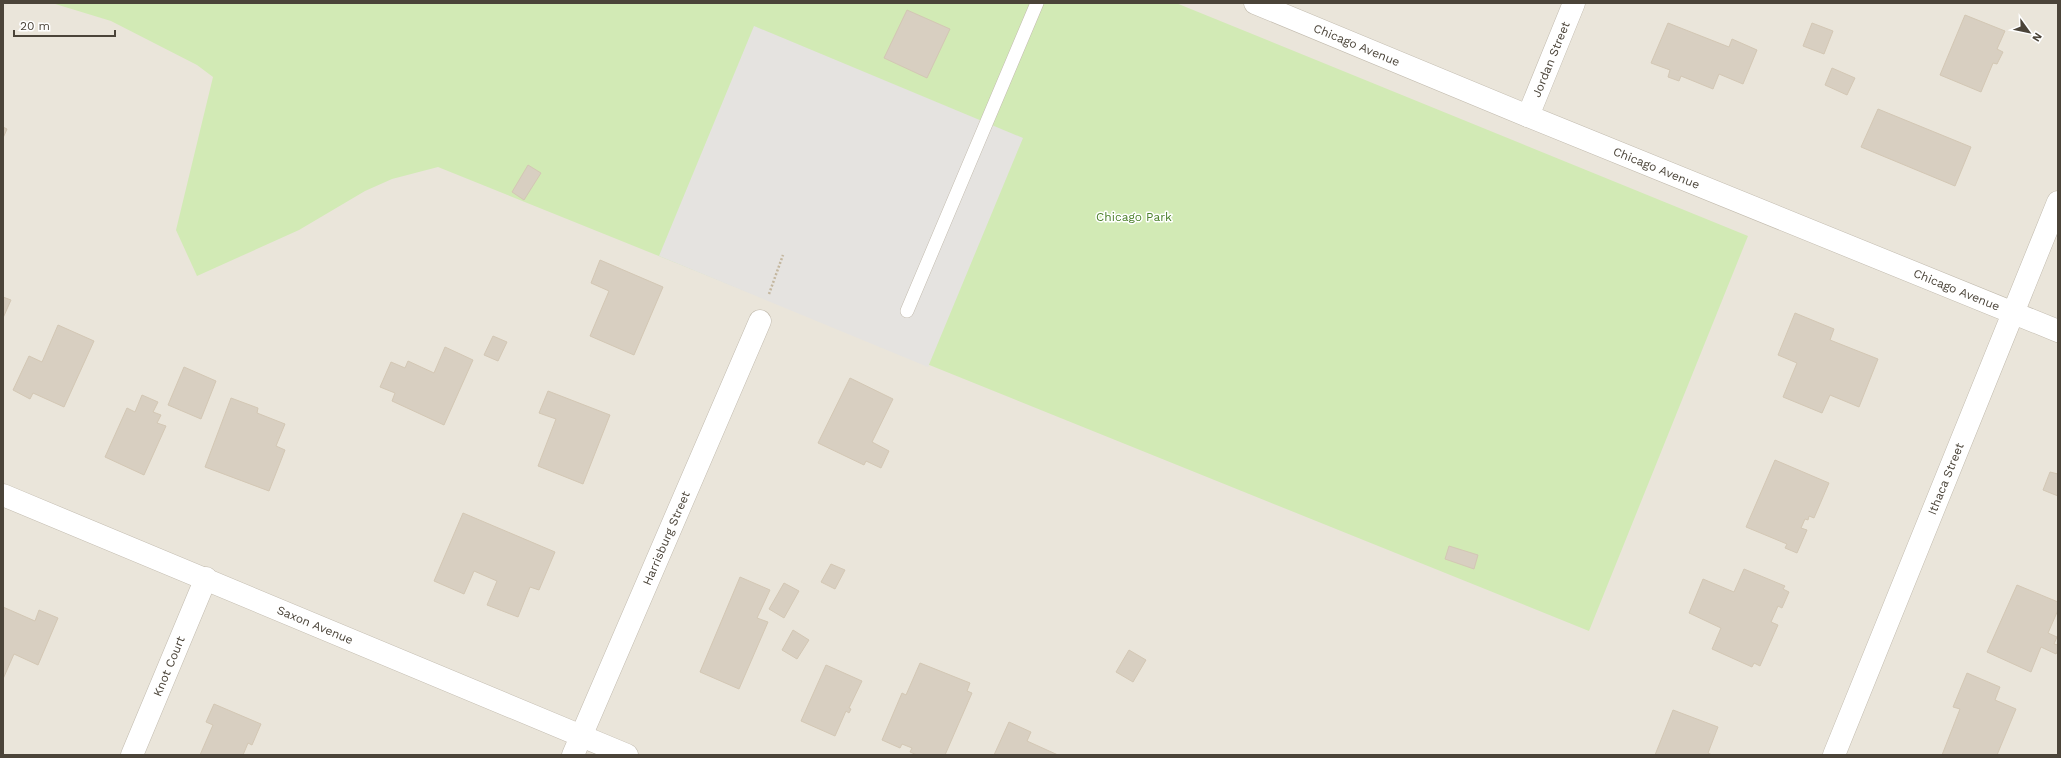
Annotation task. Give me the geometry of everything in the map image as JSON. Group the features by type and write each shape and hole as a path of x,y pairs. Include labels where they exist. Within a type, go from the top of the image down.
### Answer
{"street":[{"name":"Chicago Avenue","path":"1255,3 1528,116 2058,331"},
{"name":"Jordan Street","path":"1528,116 1574,3"},
{"name":"Ithaca Street","path":"1834,755 2058,202"},
{"name":"Harrisburg Street","path":"577,746 760,321"},
{"name":"Saxon Avenue","path":"3,495 206,578 577,746 627,755"},
{"name":"Knot Court","path":"132,755 206,578"}],"lane":[{"path":"907,311 1037,3"}],"path":[{"path":"760,321 783,255"}],"shaded area":[{"path":"3,3 2058,3 2058,755 3,755"},
{"path":"754,26 1023,138 928,367 659,256"}],"green space":[{"name":"Chicago Park","path":"52,3 1176,3 1748,236 1589,631 438,167 392,179 365,191 299,230 197,276 176,230 213,77 197,65 111,21"}],"building":[{"path":"907,10 950,29 927,78 884,58"},
{"path":"1965,15 2005,31 1997,49 2003,52 1997,64 1993,63 1981,92 1940,75"},
{"path":"1668,23 1729,47 1732,39 1757,50 1743,84 1719,74 1713,89 1681,76 1679,81 1668,77 1670,70 1651,63"},
{"path":"1812,23 1833,31 1824,54 1803,46"},
{"path":"1832,68 1855,78 1847,95 1825,85"},
{"path":"1878,109 1971,147 1955,186 1861,147"},
{"path":"3,127 7,129 3,138"},
{"path":"528,165 541,173 524,200 512,192"},
{"path":"600,260 663,287 634,355 590,336 609,291 591,283"},
{"path":"3,297 11,300 3,318"},
{"path":"1795,313 1834,329 1830,340 1878,359 1859,407 1830,395 1822,413 1783,397 1797,363 1778,355"},
{"path":"58,325 94,341 64,407 33,393 30,399 13,390 29,356 42,362"},
{"path":"493,336 507,342 498,361 484,355"},
{"path":"445,347 473,360 444,425 392,401 395,393 380,387 391,362 405,368 408,361 434,373"},
{"path":"184,367 216,381 201,419 168,405"},
{"path":"850,378 893,399 872,442 889,451 881,468 866,461 864,465 818,443"},
{"path":"548,391 610,415 583,484 538,466 556,419 539,413"},
{"path":"142,395 158,402 153,412 161,415 157,423 166,426 144,475 105,457 127,408 135,412"},
{"path":"231,398 258,408 257,413 285,424 276,446 285,450 269,491 205,467"},
{"path":"1775,460 1829,483 1814,518 1809,516 1808,520 1805,519 1801,528 1807,530 1797,553 1785,548 1787,544 1746,527"},
{"path":"2050,472 2058,474 2058,496 2043,490"},
{"path":"463,513 555,552 539,590 530,587 518,617 487,605 497,581 474,571 464,594 434,581"},
{"path":"1449,546 1478,555 1474,569 1445,559"},
{"path":"831,564 845,570 835,589 821,582"},
{"path":"1744,569 1785,586 1783,589 1789,592 1782,608 1778,606 1771,622 1778,625 1760,666 1754,663 1752,667 1712,649 1721,628 1689,613 1703,579 1734,592"},
{"path":"740,577 770,590 757,618 768,622 739,689 700,672"},
{"path":"784,583 799,591 784,618 769,609"},
{"path":"2017,585 2058,602 2058,610 2048,633 2057,637 2054,644 2058,645 2058,650 2056,654 2041,647 2031,672 1987,652"},
{"path":"3,607 35,621 39,610 58,618 38,665 14,654 3,679"},
{"path":"793,630 809,640 797,659 782,650"},
{"path":"1129,650 1146,660 1133,682 1116,672"},
{"path":"920,663 970,683 967,691 972,693 945,755 917,755 910,752 912,748 902,744 900,748 882,740 902,693 906,695"},
{"path":"826,665 862,681 849,708 851,709 849,713 846,711 835,736 801,721"},
{"path":"1967,673 2000,687 1995,700 2016,709 1997,755 1942,755 1960,709 1953,707"},
{"path":"214,704 261,724 252,745 248,743 243,755 200,755 213,725 206,722"},
{"path":"1673,710 1718,727 1708,753 1712,755 1655,755"},
{"path":"1009,722 1031,732 1027,741 1058,755 994,755"}]}
